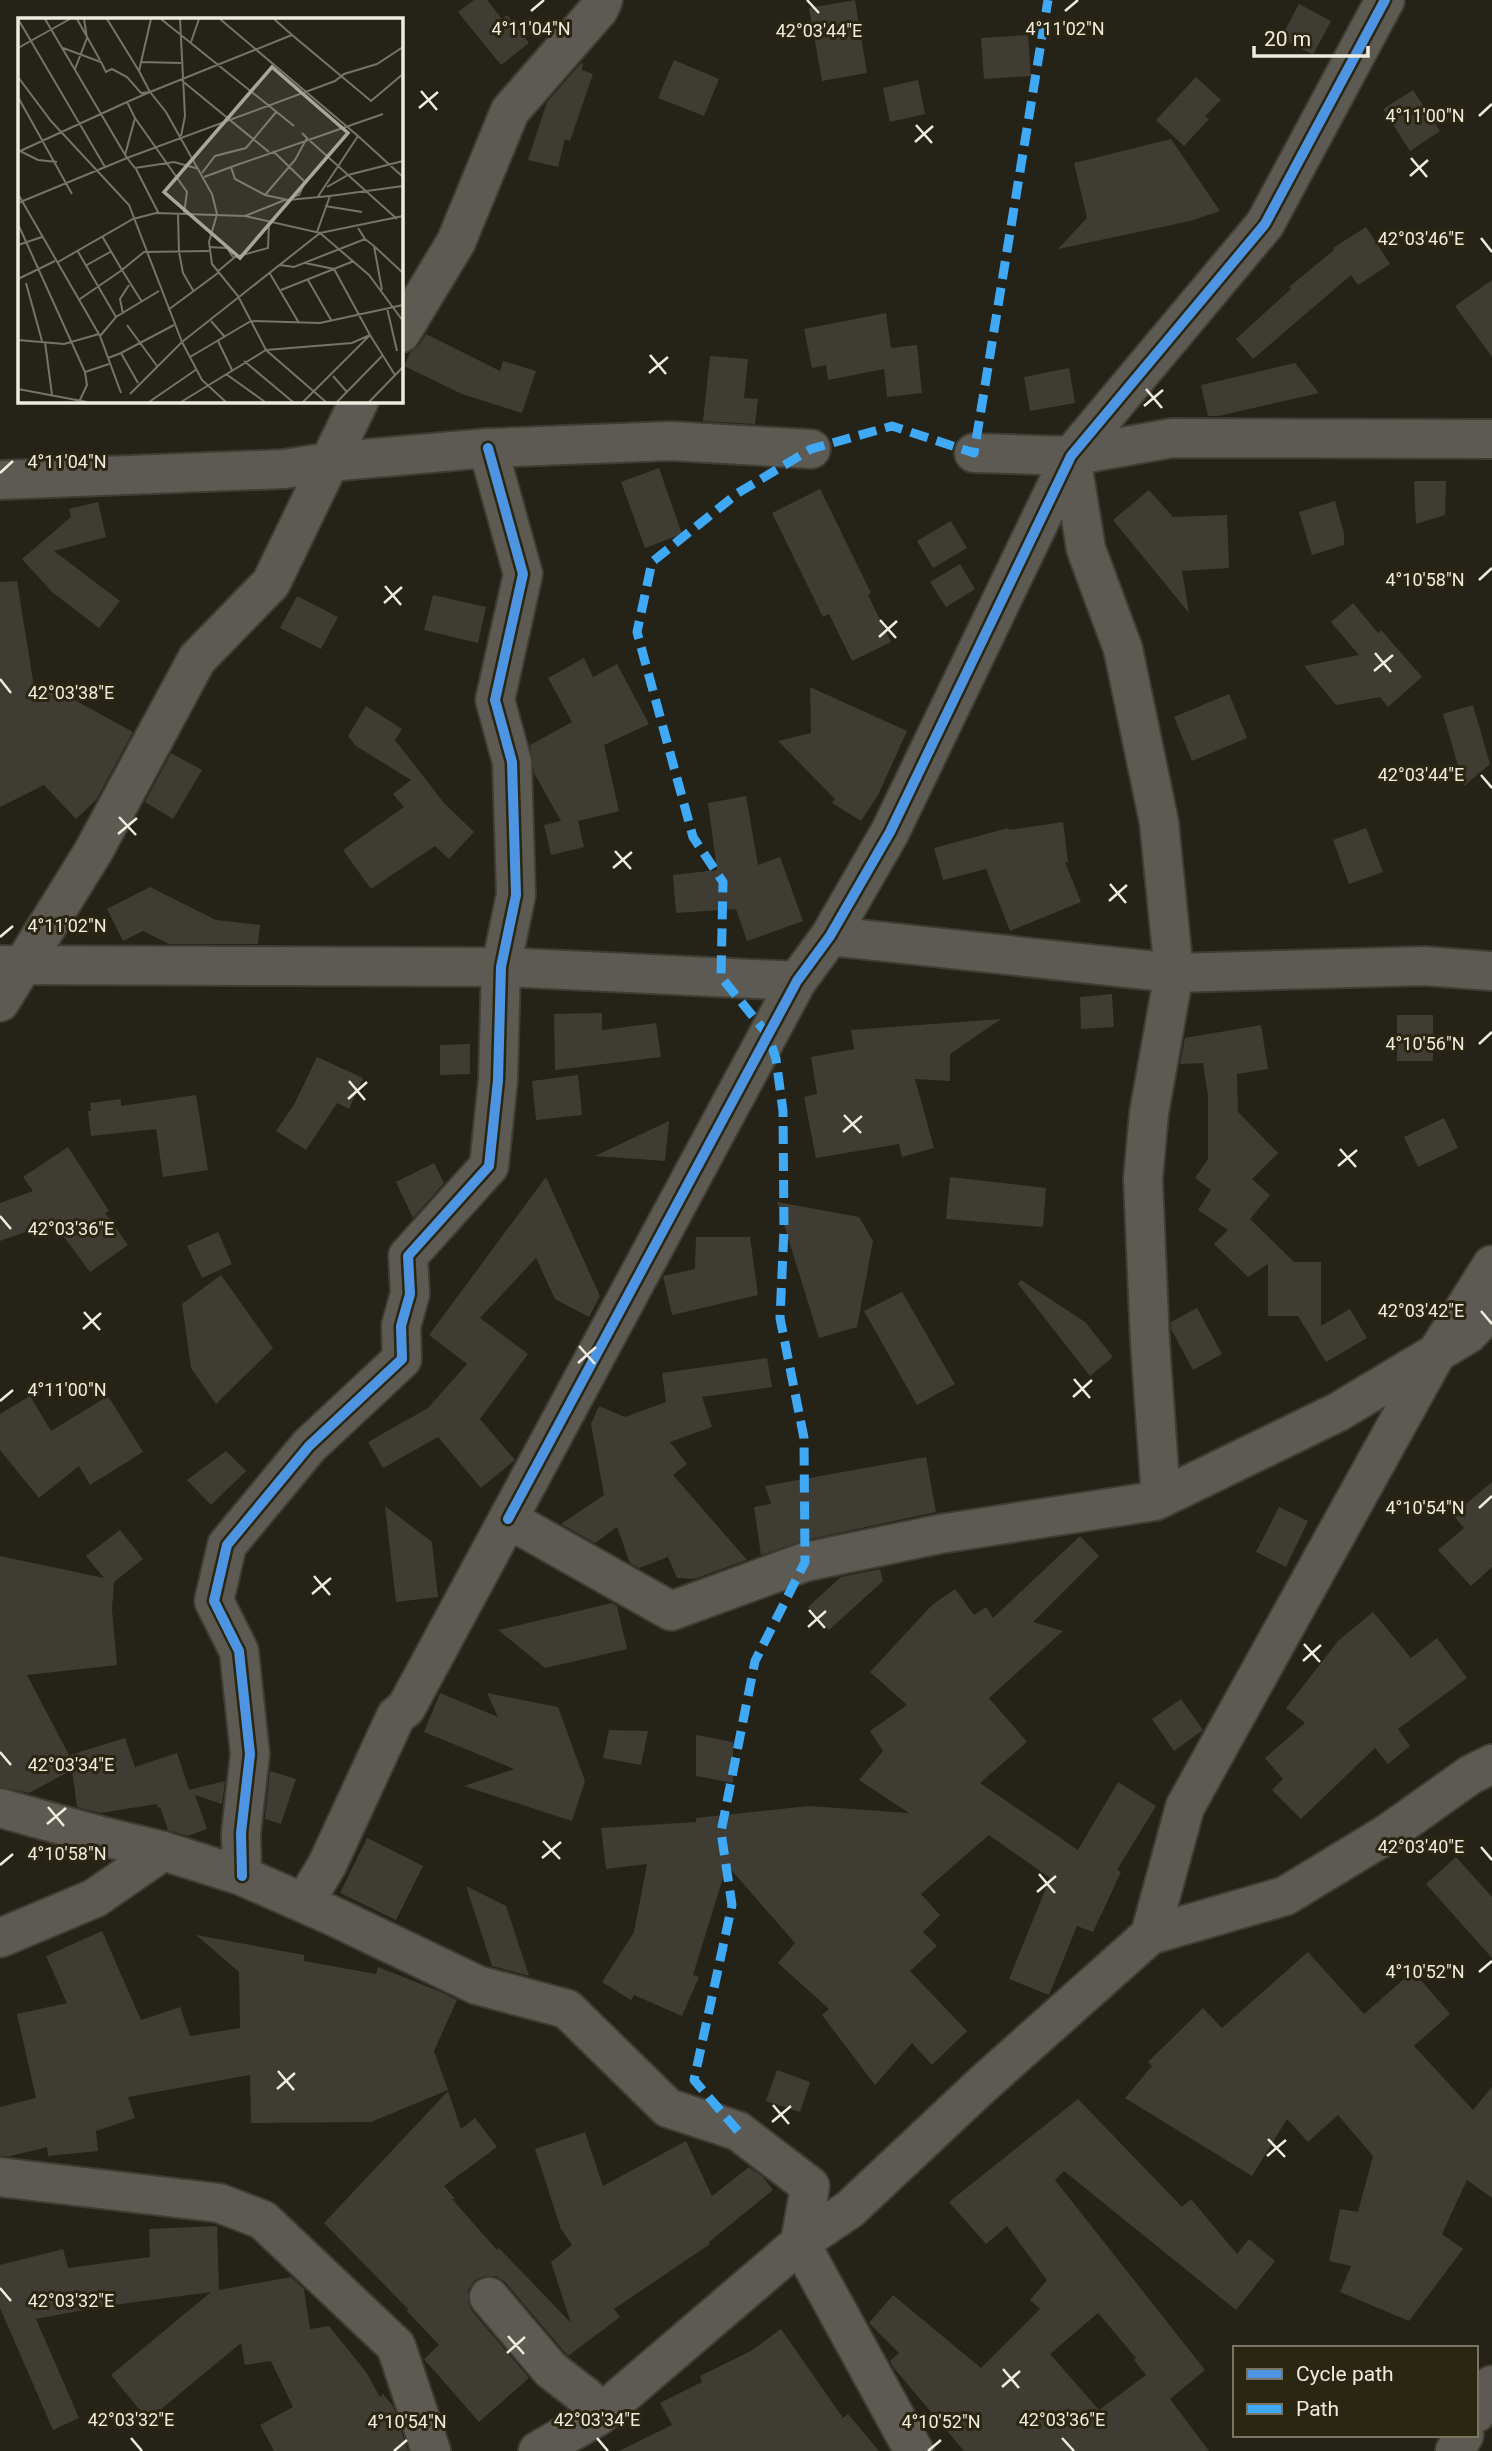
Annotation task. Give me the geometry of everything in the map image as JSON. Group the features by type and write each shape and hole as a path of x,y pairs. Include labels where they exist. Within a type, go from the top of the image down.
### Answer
{"street":[{"path":"402,331 456,242 510,111 599,9 603,0"},
{"path":"304,1903 327,1865 396,1716 406,1708 797,981 830,936 890,832 1071,456 1265,224 1385,0"},
{"path":"0,1002 11,965 93,852 197,659 271,583 359,402"},
{"path":"974,453 1071,456 1172,438 1492,439"},
{"path":"0,480 284,469 329,462 488,448 670,441 811,449"},
{"path":"242,1876 241,1833 250,1754 239,1651 214,1601 227,1545 309,1446 402,1359 401,1326 410,1294 408,1256 489,1166 498,1080 501,967 516,895 512,762 495,700 523,574 488,448"},
{"path":"1071,456 1086,549 1124,649 1159,822 1174,973 1149,1113 1143,1179 1150,1342 1161,1498"},
{"path":"830,936 1174,973 1424,966 1492,971"},
{"path":"11,965 501,967 797,981"},
{"path":"1150,1935 1185,1807 1436,1354 1492,1265"},
{"path":"508,1519 671,1611 805,1562 940,1534 1155,1501 1338,1412 1468,1334 1492,1309"},
{"path":"538,2451 598,2416 800,2243 850,2209 1150,1935 1285,1896 1485,1779"},
{"path":"0,1808 163,1851 242,1876 477,1985 567,2009 668,2108 738,2131 810,2186 800,2243 914,2451"},
{"path":"0,1938 95,1898 163,1851"},
{"path":"0,2177 219,2203 263,2220 396,2346 430,2451"},
{"path":"489,2297 551,2370 586,2397 598,2416"},
{"path":"1478,2410 1492,2385"}],"building":[{"path":"474,0 487,0 502,19 507,15 529,43 501,65 458,12"},
{"path":"855,0 867,73 822,81 809,8"},
{"path":"1299,4 1331,21 1313,55 1281,38"},
{"path":"1028,35 1031,76 984,79 981,38"},
{"path":"674,60 719,79 704,116 658,98"},
{"path":"581,63 582,70 593,74 570,141 565,139 558,167 528,160 547,102"},
{"path":"1196,77 1221,100 1205,116 1209,119 1184,146 1156,120"},
{"path":"918,80 925,114 890,122 883,88"},
{"path":"1413,90 1440,131 1410,151 1383,109"},
{"path":"1171,139 1220,211 1190,221 1058,249 1087,218 1074,163"},
{"path":"1366,227 1390,264 1358,285 1351,275 1253,359 1236,339 1291,289 1289,287 1334,250 1333,248"},
{"path":"1492,280 1492,357 1455,306"},
{"path":"886,313 891,348 917,345 922,393 887,397 884,369 828,380 826,365 812,368 804,329"},
{"path":"426,334 500,371 503,361 536,371 522,413 462,394 404,366 410,353"},
{"path":"710,356 748,359 744,398 758,399 755,424 703,421"},
{"path":"1295,363 1319,393 1208,416 1201,385"},
{"path":"1069,368 1075,403 1030,411 1024,377"},
{"path":"659,468 682,534 645,548 621,482"},
{"path":"1414,481 1446,481 1445,515 1416,524"},
{"path":"820,489 871,593 868,595 891,642 852,661 829,614 823,617 772,513"},
{"path":"1149,490 1173,517 1227,515 1229,568 1182,571 1189,613 1113,520"},
{"path":"1335,501 1344,533 1344,545 1312,555 1299,512"},
{"path":"98,502 106,537 54,551 120,601 99,628 52,592 22,559 71,517 69,509"},
{"path":"951,521 967,548 933,568 917,541"},
{"path":"960,564 975,589 946,607 930,582"},
{"path":"17,581 36,699 49,686 133,732 96,800 76,819 44,785 0,807 0,582"},
{"path":"433,595 486,607 478,643 424,630"},
{"path":"297,596 338,617 321,649 280,628"},
{"path":"1353,603 1378,633 1381,630 1422,677 1388,707 1380,697 1336,705 1304,666 1359,655 1331,622"},
{"path":"584,658 593,677 617,664 649,724 604,745 619,811 578,821 584,847 551,855 544,825 561,821 534,773 530,745 572,722 548,678"},
{"path":"810,687 907,731 878,795 861,821 832,803 835,799 778,741 811,733"},
{"path":"1229,694 1247,738 1192,761 1174,717"},
{"path":"1473,705 1490,764 1464,786 1443,714"},
{"path":"366,706 402,729 395,740 444,803 474,832 449,859 435,846 371,889 343,850 404,807 393,794 411,780 356,746 348,736"},
{"path":"171,753 202,770 173,819 145,802"},
{"path":"746,796 758,865 780,857 803,921 747,941 736,909 676,913 673,875 717,870 708,803"},
{"path":"1063,822 1068,862 1065,862 1081,902 1010,931 986,869 943,880 934,848 1008,828"},
{"path":"1366,828 1383,872 1349,884 1333,840"},
{"path":"150,887 216,920 260,925 258,944 169,944 143,931 123,941 107,909"},
{"path":"1112,994 1114,1027 1081,1029 1080,997"},
{"path":"602,1013 602,1030 656,1023 661,1057 555,1070 554,1014"},
{"path":"1397,1015 1433,1015 1433,1061 1397,1061"},
{"path":"1001,1019 950,1054 950,1081 915,1079 934,1148 902,1157 899,1144 816,1158 804,1097 817,1094 811,1057 854,1049 851,1030"},
{"path":"1261,1025 1268,1069 1237,1074 1238,1112 1278,1153 1252,1179 1270,1195 1250,1219 1294,1262 1321,1262 1321,1326 1350,1309 1367,1338 1326,1362 1298,1316 1268,1316 1268,1264 1248,1277 1214,1244 1228,1230 1198,1210 1211,1190 1195,1178 1208,1159 1208,1096 1203,1063 1180,1064 1185,1038"},
{"path":"470,1044 470,1074 440,1075 440,1045"},
{"path":"317,1057 363,1078 349,1109 337,1103 306,1150 276,1131 295,1103"},
{"path":"578,1075 582,1115 536,1120 532,1081"},
{"path":"196,1095 208,1170 163,1177 156,1129 91,1136 88,1111 91,1111 90,1103 121,1099 121,1106"},
{"path":"1444,1118 1458,1148 1418,1167 1404,1137"},
{"path":"669,1121 665,1161 595,1156"},
{"path":"68,1147 109,1211 105,1213 128,1245 90,1272 53,1222 0,1241 0,1203 33,1191 23,1177"},
{"path":"434,1163 444,1183 413,1218 396,1182"},
{"path":"546,1177 600,1296 589,1317 555,1299 536,1258 480,1318 528,1354 480,1419 515,1460 481,1488 438,1437 383,1468 368,1442 428,1408 467,1364 429,1335"},
{"path":"950,1177 1046,1188 1043,1227 946,1219"},
{"path":"777,1202 859,1217 873,1241 857,1327 819,1338"},
{"path":"218,1232 232,1264 202,1278 187,1246"},
{"path":"696,1237 750,1237 758,1295 672,1315 663,1276 695,1269"},
{"path":"221,1275 273,1348 216,1404 191,1368 182,1304"},
{"path":"1021,1280 1085,1322 1113,1357 1090,1376 1018,1284"},
{"path":"902,1292 955,1384 917,1405 864,1311"},
{"path":"1197,1308 1222,1354 1193,1370 1171,1329 1171,1322"},
{"path":"767,1358 772,1387 702,1397 712,1427 670,1442 687,1464 673,1475 747,1560 694,1579 677,1578 668,1557 639,1568 630,1563 617,1527 595,1543 561,1524 604,1495 591,1424 599,1406 625,1417 666,1402 662,1373"},
{"path":"30,1396 51,1431 108,1396 143,1452 90,1485 79,1466 39,1498 0,1450 0,1414"},
{"path":"226,1451 246,1471 211,1505 187,1480"},
{"path":"926,1457 936,1512 801,1541 761,1555 754,1507 771,1504 765,1486"},
{"path":"1492,1482 1492,1567 1471,1586 1438,1550 1464,1528 1453,1515"},
{"path":"385,1506 432,1542 438,1597 396,1602"},
{"path":"1279,1507 1308,1521 1286,1567 1256,1552"},
{"path":"120,1530 143,1559 114,1582 112,1610 117,1665 27,1675 70,1757 125,1738 135,1767 177,1753 189,1790 225,1781 222,1804 195,1795 207,1829 188,1836 168,1830 157,1804 100,1813 77,1807 72,1770 29,1793 0,1787 0,1556 104,1578 86,1556"},
{"path":"1080,1536 1099,1556 1033,1622 1063,1631 989,1698 1027,1742 980,1783 1078,1850 1118,1782 1156,1806 1117,1870 1121,1872 1093,1932 1077,1926 1049,1995 1009,1979 1050,1878 989,1835 921,1894 940,1915 923,1932 937,1946 910,1971 967,2031 932,2065 912,2043 875,2085 822,2015 829,2009 778,1963 795,1943 727,1865 693,1975 699,1977 682,2016 634,1995 631,2000 602,1982 634,1932 647,1864 606,1869 601,1828 696,1822 696,1818 809,1806 909,1813 859,1780 883,1751 870,1731 907,1705 870,1672 932,1605 955,1589 974,1615 986,1607 993,1618"},
{"path":"880,1569 883,1581 829,1630 808,1607 841,1577"},
{"path":"612,1603 617,1606 627,1649 545,1668 498,1630"},
{"path":"1373,1612 1411,1658 1437,1638 1467,1678 1398,1729 1410,1746 1388,1764 1375,1748 1301,1819 1272,1790 1283,1779 1265,1758 1305,1723 1286,1708 1339,1640"},
{"path":"440,1693 498,1717 487,1693 558,1707 585,1781 572,1821 464,1786 514,1769 424,1732"},
{"path":"1181,1699 1203,1730 1174,1751 1152,1719"},
{"path":"609,1730 648,1731 641,1765 603,1758"},
{"path":"696,1735 733,1742 733,1783 696,1776"},
{"path":"270,1771 296,1779 281,1824 265,1819"},
{"path":"367,1838 423,1866 396,1920 340,1893"},
{"path":"1456,1857 1492,1897 1492,1958 1426,1884"},
{"path":"466,1886 506,1906 529,1976 492,1966"},
{"path":"102,1931 141,2020 180,2007 190,2036 240,2028 239,1972 196,1935 304,1955 304,1961 376,1974 378,1967 441,1992 457,2000 434,2051 448,2090 371,2122 251,2123 250,2075 128,2097 135,2118 96,2131 98,2151 48,2156 47,2147 0,2156 0,2107 36,2098 17,2014 67,2003 46,1956"},
{"path":"1308,1952 1364,2014 1413,1971 1450,2014 1414,2046 1473,2110 1492,2087 1492,2198 1467,2180 1442,2234 1463,2249 1409,2321 1340,2292 1351,2266 1329,2261 1340,2209 1358,2212 1373,2156 1338,2115 1308,2142 1287,2119 1252,2176 1125,2098 1152,2066 1148,2062 1203,2008 1222,2028"},
{"path":"777,2070 810,2082 800,2112 766,2101"},
{"path":"448,2091 461,2129 475,2118 497,2147 444,2186 455,2199 452,2199 497,2250 499,2248 571,2323 551,2262 572,2245 561,2229 535,2149 585,2132 603,2186 686,2141 712,2196 749,2167 763,2177 773,2190 709,2242 710,2244 614,2309 620,2317 568,2356 505,2282 496,2276 484,2276 475,2280 468,2290 468,2302 472,2311 529,2378 479,2422 424,2359 439,2345 406,2310 409,2310 324,2223"},
{"path":"1078,2099 1182,2207 1191,2199 1237,2254 1249,2239 1275,2261 1236,2310 1064,2171 1055,2180 1205,2370 1170,2399 1209,2451 964,2451 893,2367 890,2361 899,2353 869,2323 893,2295 981,2368 1040,2309 1030,2300 1047,2280 1007,2226 986,2244 949,2202","holes":["1098,2313 1136,2358 1134,2360 1146,2375 1099,2410 1050,2354"]},
{"path":"217,2226 219,2290 291,2277 304,2289 310,2329 329,2326 366,2372 380,2397 383,2394 393,2406 408,2451 274,2451 260,2425 293,2407 271,2361 245,2365 241,2343 148,2420 111,2375 211,2292 99,2307 36,2319 79,2418 53,2430 0,2308 0,2265 63,2249 68,2268 150,2257 149,2229"},
{"path":"781,2329 843,2418 848,2414 879,2451 619,2451 672,2425 660,2403 702,2382 700,2376 751,2351"}],"marked path":[{"path":"738,2131 694,2080 732,1905 721,1832 755,1661 805,1562 804,1438 780,1318 784,1230 783,1111 776,1059 768,1035 721,977 723,882 693,837 637,632 652,562 738,493 811,449 892,426 974,453 1048,0"}],"cycle path":[{"path":"508,1519 797,981 830,936 890,832 1071,456 1265,224 1385,0"},
{"path":"242,1876 241,1833 250,1754 239,1651 214,1601 227,1545 309,1446 402,1359 401,1326 410,1294 408,1256 489,1166 498,1080 501,967 516,895 512,762 495,700 523,574 488,448"}]}
